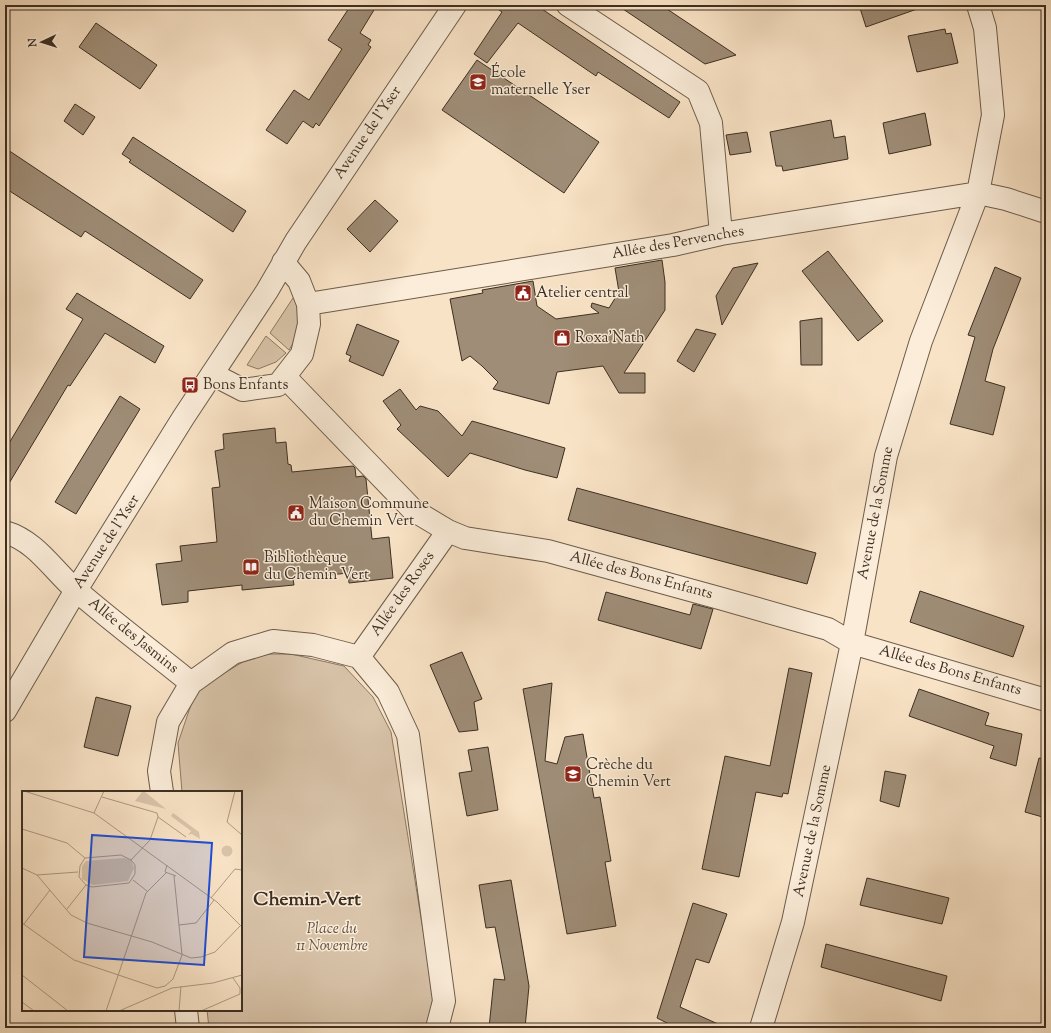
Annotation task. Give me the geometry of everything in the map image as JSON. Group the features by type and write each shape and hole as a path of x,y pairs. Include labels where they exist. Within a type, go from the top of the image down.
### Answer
{"street":[{"name":"Avenue de l'Yser","path":"5,711 76,590 212,374 267,291 283,262 455,5"},
{"path":"568,5 698,91 711,123 721,234"},
{"name":"Avenue de la Somme","path":"761,1028 793,922 852,642 886,456 921,342 978,193 993,115 985,28 978,5"},
{"name":"Allée des Pervenches","path":"308,304 673,245 721,234 978,193 1006,199 1046,212"},
{"path":"212,374 242,390 278,385 302,354 309,324 308,304 299,281 283,262"},
{"name":"Allée des Bons Enfants","path":"285,377 413,510 465,538 548,551 704,594 828,629 852,642 1046,700"},
{"name":"Allée des Roses","path":"359,657 448,530"},
{"name":"Allée des Jasmins","path":"5,532 12,534 43,554 76,590 192,683"},
{"path":"162,791 159,771 168,722 192,683 233,653 273,641 313,645 359,657 388,692 408,735 444,1002 437,1028"},
{"path":"186,1011 188,1028"}],"green space":[{"path":"295,295 299,324 297,336 289,350 270,333"},
{"path":"266,336 286,353 276,362 258,369 247,365"},
{"name":"Place du 11 Novembre","path":"256,654 291,654 344,666 373,697 391,732 434,998 426,1028 209,1028 207,1011 242,1011 242,791 182,791 178,743 196,690"}],"building":[{"path":"351,5 377,5 360,33 371,40 368,45 371,47 319,126 316,123 313,128 303,121 287,144 266,130 294,90 309,100 342,49 328,40"},
{"path":"492,5 536,5 680,102 669,118 598,72 596,76 518,23 487,63 474,54 502,12"},
{"path":"617,5 661,5 736,55 705,64"},
{"path":"859,5 919,5 920,8 866,27"},
{"path":"96,23 157,65 140,89 79,47"},
{"path":"945,29 946,34 951,33 958,63 917,72 908,36"},
{"path":"477,60 599,142 564,193 442,110"},
{"path":"75,104 95,117 83,135 64,121"},
{"path":"925,113 931,145 889,154 883,123"},
{"path":"831,120 834,138 845,136 848,159 783,171 782,166 776,166 770,132"},
{"path":"747,132 751,152 730,155 726,135"},
{"path":"133,137 246,211 233,232 129,162 131,160 122,154"},
{"path":"5,148 203,280 190,299 85,231 81,237 5,188"},
{"path":"375,200 398,221 370,252 347,229"},
{"path":"828,251 883,321 858,341 802,271"},
{"path":"662,260 665,282 665,310 624,373 645,373 645,393 619,393 603,366 557,372 549,404 493,389 498,382 482,366 470,356 462,361 450,299 483,293 482,290 533,281 537,306 556,319 599,313 591,307 592,303 609,308 619,292 615,268"},
{"path":"758,263 722,325 716,296 733,268"},
{"path":"995,267 1021,278 993,349 985,381 1005,387 993,435 950,424 975,337 968,335"},
{"path":"77,293 164,346 155,363 105,333 70,386 68,385 5,490 5,450 83,319 66,309"},
{"path":"822,318 822,365 801,365 800,321"},
{"path":"357,324 399,341 383,376 349,361 351,356 346,354"},
{"path":"696,329 716,334 694,372 677,361"},
{"path":"400,389 416,410 420,406 438,411 462,436 472,421 565,448 557,478 470,453 448,477 397,429 401,425 383,401"},
{"path":"120,396 140,409 76,514 55,502"},
{"name":"Maison Commune du Chemin Vert","path":"275,428 276,443 286,442 288,464 291,465 292,472 353,466 355,468 356,477 363,476 366,479 372,539 389,537 393,578 349,583 348,573 293,579 294,585 242,590 242,585 188,591 188,602 162,605 156,564 182,561 180,546 217,542 212,488 220,487 215,451 224,449 223,434"},
{"path":"577,488 816,553 807,584 568,520"},
{"path":"920,591 1024,626 1013,657 910,622"},
{"path":"606,592 690,615 693,604 713,609 701,649 598,620"},
{"path":"462,652 482,699 474,702 478,730 459,732 430,665"},
{"path":"789,668 812,673 788,794 783,793 782,797 756,792 739,877 702,869 725,756 770,766"},
{"path":"552,683 545,761 557,764 565,737 583,734 594,798 600,797 611,861 605,862 616,926 567,934 523,689"},
{"path":"919,689 989,713 985,725 1022,734 1016,766 990,758 994,746 909,716"},
{"path":"96,697 131,706 118,756 84,747"},
{"path":"488,747 498,810 467,816 459,773 472,771 468,750"},
{"path":"1039,758 1046,759 1046,818 1025,812"},
{"path":"885,771 906,775 899,807 880,801"},
{"path":"867,878 949,898 942,924 860,905"},
{"path":"511,880 529,986 525,1028 489,1028 494,979 505,980 495,927 486,928 479,885"},
{"path":"693,903 727,914 709,963 696,959 680,1007 727,1028 677,1028 657,1018"},
{"path":"826,944 947,976 941,1001 821,967"}],"place":[{"name":"École maternelle Yser","path":"478,82"},
{"name":"Atelier central","path":"523,293"},
{"name":"Roxa'Nath","path":"562,338"},
{"name":"Bons Enfants","path":"190,385"},
{"name":"Maison Commune du Chemin Vert","path":"296,513"},
{"name":"Bibliothèque du Chemin Vert","path":"251,567"},
{"name":"Crèche du Chemin Vert","path":"573,774"}],"district":[{"name":"Chemin-Vert","path":"307,900"}]}
